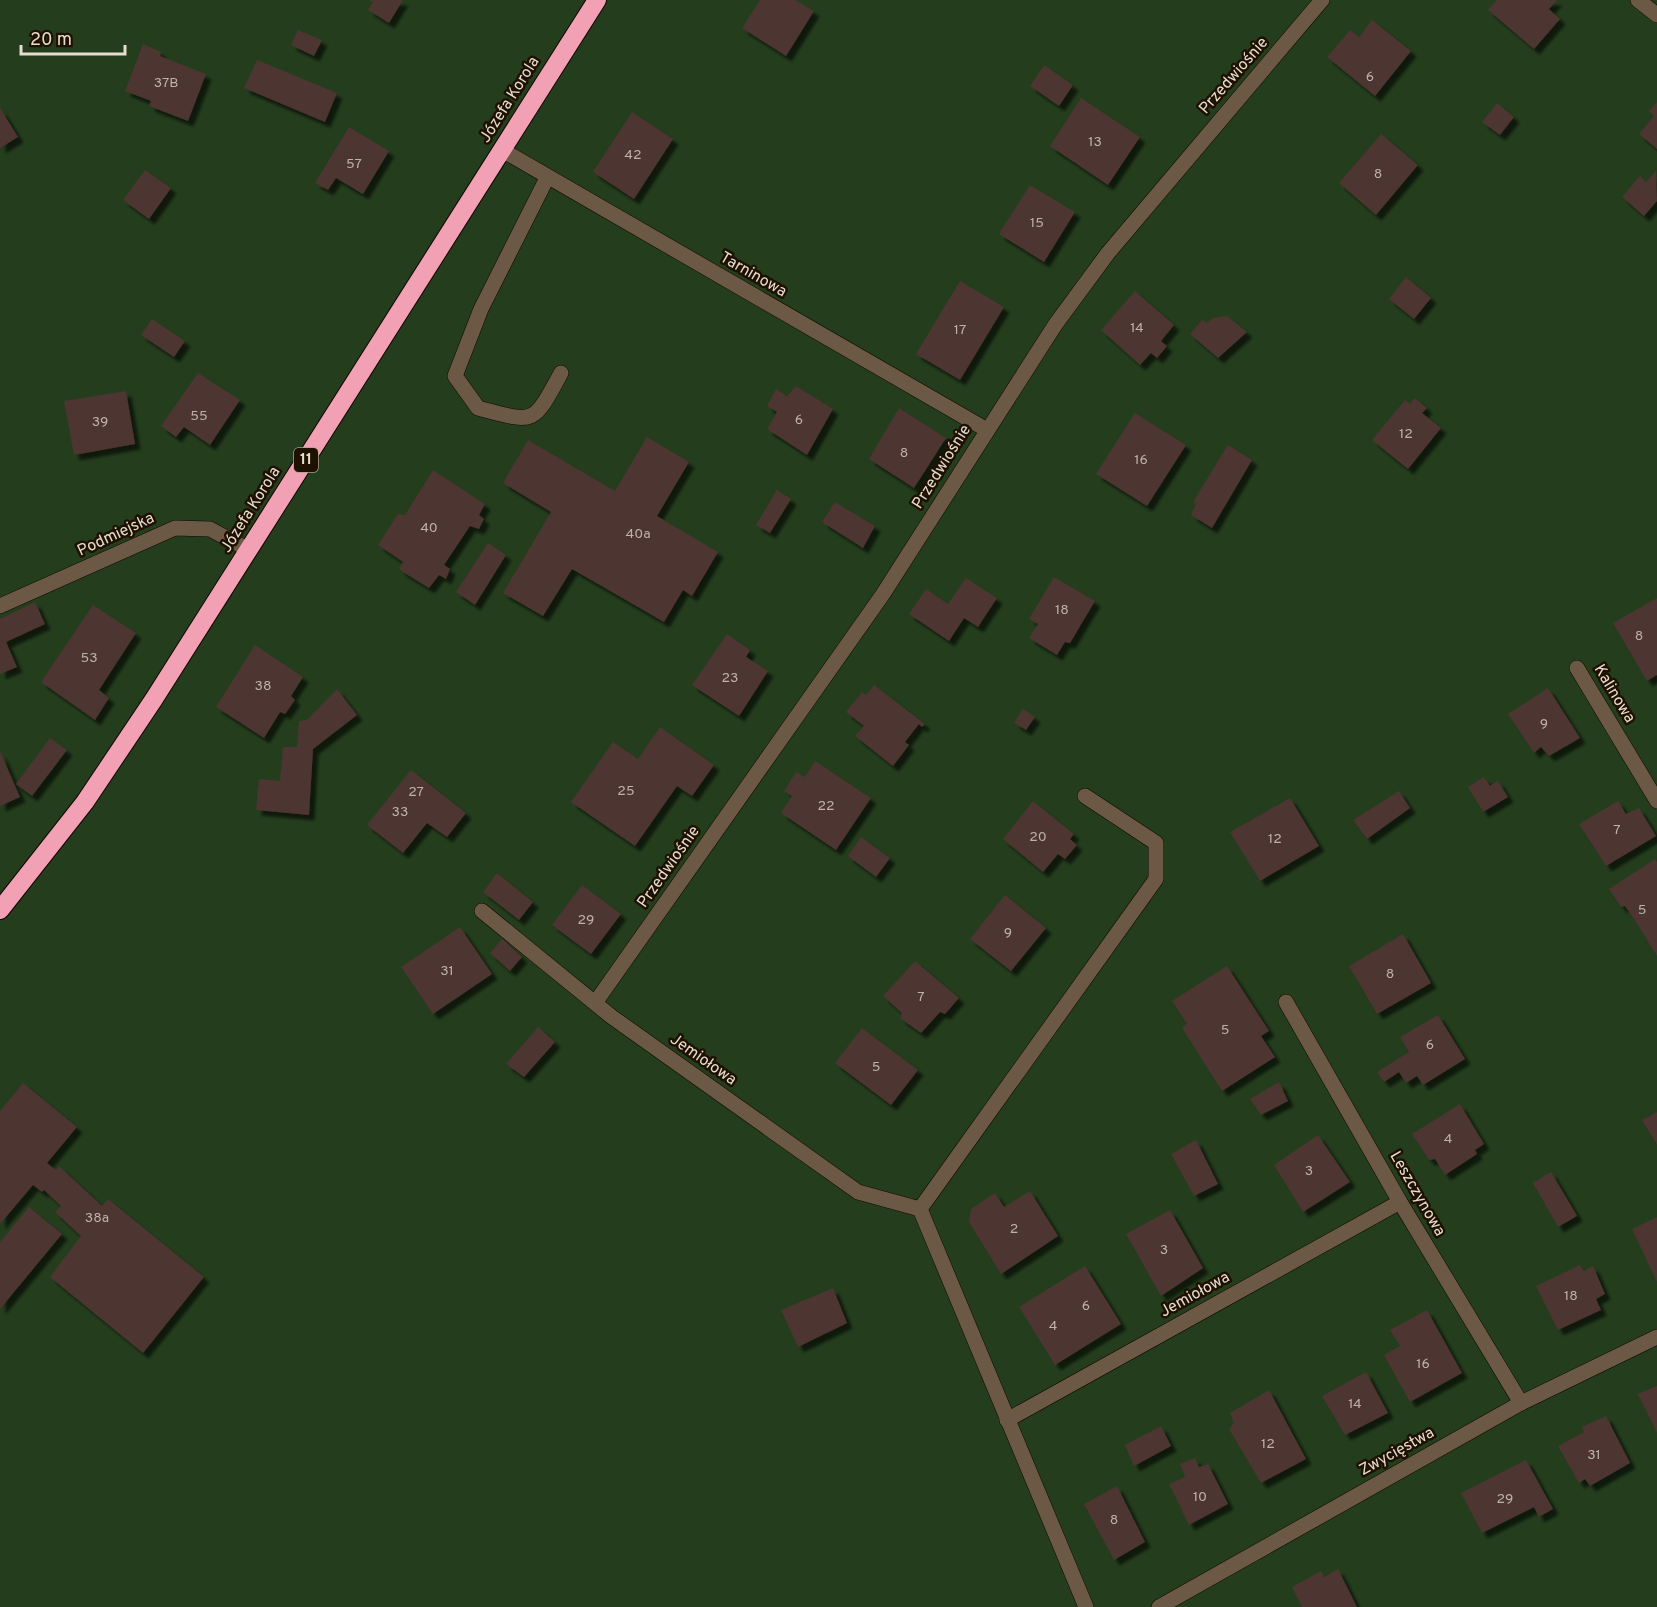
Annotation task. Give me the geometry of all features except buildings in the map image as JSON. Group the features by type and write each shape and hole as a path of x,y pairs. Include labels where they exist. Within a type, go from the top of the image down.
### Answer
{"highway":[{"name":"Józefa Korola","path":"0,910 85,802 249,550 597,0"}],"street":[{"name":"Przedwiośnie","path":"595,1004 883,594 1055,325 1108,253 1323,0"},
{"path":"1638,0 1657,15"},
{"name":"Tarninowa","path":"502,150 987,430"},
{"path":"547,178 481,309 455,376 478,408 522,419 539,412 561,373"},
{"name":"Podmiejska","path":"0,606 175,528 210,529 249,550"},
{"name":"Kalinowa","path":"1577,668 1657,801"},
{"path":"1085,796 1156,843 1156,879 920,1209 1086,1607"},
{"name":"Jemiołowa","path":"482,911 595,1004 858,1192 920,1209"},
{"name":"Leszczynowa","path":"1286,1002 1400,1202 1521,1404"},
{"name":"Jemiołowa","path":"1007,1420 1400,1202"},
{"name":"Zwycięstwa","path":"1159,1607 1521,1404 1657,1337"}],"green space":[{"path":"0,0 1657,0 1657,1607 0,1607"}]}
